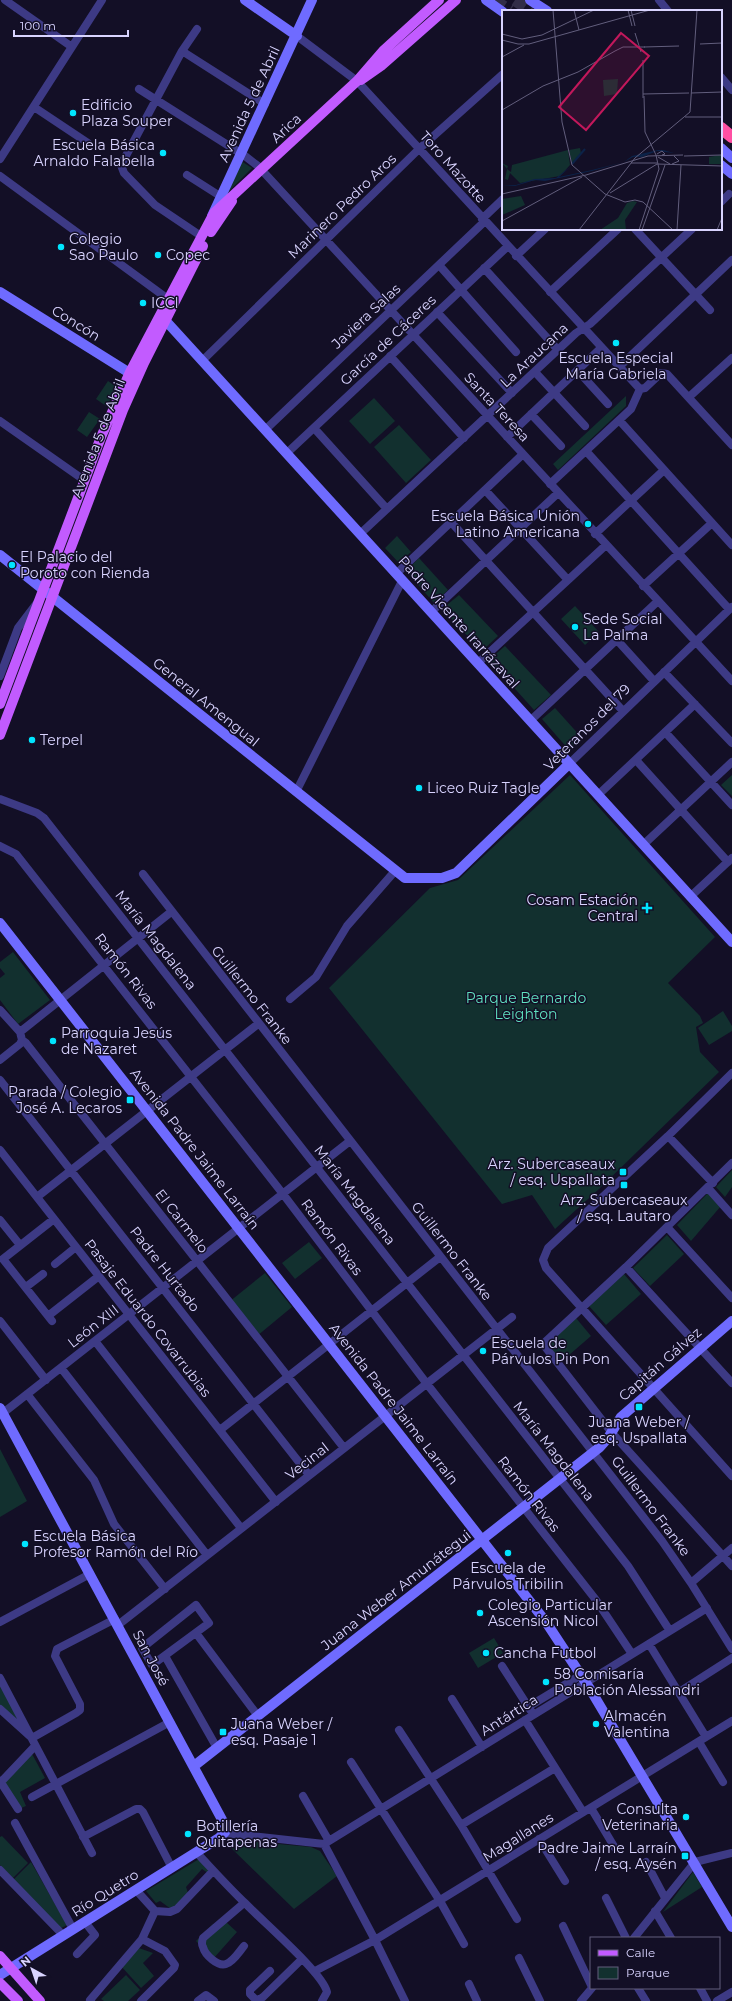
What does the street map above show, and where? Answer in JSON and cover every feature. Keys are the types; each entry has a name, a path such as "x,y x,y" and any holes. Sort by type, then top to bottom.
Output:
{"highway":[{"path":"722,129 732,137"}],"main road":[{"name":"Arica","path":"234,196 357,81 383,51 439,0"},
{"name":"Arica","path":"357,81 381,66 456,0"},
{"name":"Avenida 5 de Abril","path":"0,704 74,511 84,480 168,299 201,236 220,206 234,196"},
{"name":"Avenida 5 de Abril","path":"0,735 114,432 133,375 165,320 212,230 234,196"},
{"path":"0,1956 40,2001"},
{"path":"0,1983 18,2001"}],"street":[{"path":"5,0 72,47"},
{"path":"0,159 102,0"},
{"name":"Toro Mazotte","path":"245,0 297,36 357,81 583,329 640,389"},
{"name":"Avenida 5 de Abril","path":"210,220 220,196 297,36 312,0"},
{"path":"486,0 502,11"},
{"path":"530,0 545,10"},
{"path":"659,0 667,10"},
{"path":"197,29 182,51 155,99 123,160 122,167 124,173 160,209 201,236"},
{"path":"182,51 265,104"},
{"name":"Marinero Pedro Aros","path":"202,361 418,149 502,75"},
{"path":"722,78 732,90"},
{"name":"Santa Teresa","path":"139,89 241,154 262,170 595,534 732,681"},
{"path":"34,107 88,143"},
{"path":"722,149 732,158"},
{"path":"722,166 732,174"},
{"path":"187,175 220,196"},
{"path":"0,176 168,299"},
{"path":"722,201 729,194"},
{"name":"Javiera Salas","path":"265,430 439,265 502,200"},
{"path":"516,256 543,230"},
{"path":"550,292 617,230"},
{"path":"636,230 710,310"},
{"name":"La Araucana","path":"360,534 558,350 691,230"},
{"name":"García de Cáceres","path":"286,453 508,247"},
{"path":"619,367 732,260"},
{"path":"439,265 516,352"},
{"path":"484,268 558,350"},
{"name":"Concón","path":"0,292 133,375"},
{"path":"437,312 512,393"},
{"name":"Padre Vicente Irarrázaval","path":"165,320 732,942"},
{"path":"507,437 601,348"},
{"path":"390,356 464,438"},
{"path":"688,397 732,358"},
{"path":"578,370 608,404"},
{"path":"535,372 585,426"},
{"path":"550,484 631,409 640,389 645,388 664,373 667,374 732,445"},
{"path":"532,414 561,446"},
{"path":"619,420 732,545"},
{"path":"0,421 84,480"},
{"path":"314,428 387,509"},
{"path":"586,450 731,608"},
{"path":"296,792 399,577 451,522 523,454"},
{"path":"595,534 664,470"},
{"path":"485,490 568,580"},
{"path":"431,612 558,493"},
{"path":"451,522 622,711"},
{"path":"643,586 712,523"},
{"path":"478,663 606,545"},
{"name":"General Amengual","path":"0,555 395,871"},
{"path":"0,676 8,652 21,622 39,601"},
{"path":"530,721 658,601"},
{"name":"Veteranos del 79","path":"395,871 403,877 411,879 442,878 456,873 622,711 731,608"},
{"path":"617,640 654,681"},
{"path":"0,650 8,652"},
{"path":"725,674 732,667"},
{"path":"664,672 732,744"},
{"path":"598,796 694,704"},
{"path":"665,732 732,805"},
{"path":"636,760 681,810 730,860 690,897"},
{"path":"643,845 732,762"},
{"name":"María Magdalena","path":"0,799 37,812 44,818 628,1566 670,1631"},
{"name":"Ramón Rivas","path":"0,846 16,854 192,1077 427,1384 596,1600 632,1654"},
{"path":"290,999 316,977 347,926 395,871"},
{"name":"Guillermo Franke","path":"143,874 258,1024 671,1552 732,1649"},
{"path":"0,1060 20,1044 21,1036 60,1000 171,912"},
{"name":"Avenida Padre Jaime Larraín","path":"0,923 546,1622 583,1679 695,1862 732,1926"},
{"name":"El Carmelo","path":"0,1010 344,1448"},
{"path":"37,1197 258,1024"},
{"path":"732,1073 668,1136 548,1248 543,1260 544,1266 732,1476"},
{"name":"Padre Hurtado","path":"0,1080 309,1475"},
{"path":"668,1136 732,1215"},
{"name":"León XIII","path":"1,1410 46,1380 350,1141"},
{"name":"Pasaje Eduardo Covarrubias","path":"0,1150 276,1502"},
{"path":"732,1163 626,1267 542,1344 612,1433 732,1566"},
{"path":"54,1218 3,1258 50,1318 99,1276"},
{"path":"0,1220 20,1245"},
{"path":"667,1227 732,1298"},
{"path":"55,1264 76,1247"},
{"path":"220,1430 440,1257"},
{"path":"626,1267 732,1383"},
{"path":"26,1287 42,1274"},
{"name":"Vecinal","path":"33,1742 76,1713 81,1707 55,1656 56,1650 116,1622 164,1589 512,1317"},
{"path":"0,1321 46,1380"},
{"name":"Capitán Gálvez","path":"612,1433 622,1417 732,1321"},
{"path":"95,1341 241,1528"},
{"path":"61,1368 207,1555"},
{"path":"27,1394 94,1480 114,1524 164,1589"},
{"name":"San José","path":"1,1410 225,1824 224,1833"},
{"name":"Juana Weber Amunátegui","path":"194,1766 593,1453 612,1433"},
{"path":"691,1583 732,1548"},
{"path":"0,1622 90,1574"},
{"path":"196,1605 209,1623 164,1656 152,1665 142,1648 196,1605"},
{"name":"Antártica","path":"528,1707 632,1654 707,1608"},
{"path":"196,1633 258,1716"},
{"path":"649,1644 706,1737"},
{"path":"164,1656 217,1748"},
{"path":"678,1692 732,1658"},
{"path":"502,1666 533,1715"},
{"path":"0,1678 92,1853"},
{"name":"Antártica","path":"327,1842 533,1715 583,1679"},
{"path":"452,1699 482,1746"},
{"path":"0,1709 33,1742"},
{"path":"525,1720 555,1768 615,1848"},
{"name":"Magallanes","path":"315,1971 375,1940 732,1721"},
{"path":"32,1797 170,1722"},
{"path":"399,1730 489,1870 517,1920"},
{"path":"18,1809 0,1782 33,1742"},
{"path":"699,1742 723,1782"},
{"path":"351,1762 382,1808 440,1901 464,1944"},
{"path":"461,1825 555,1768"},
{"path":"303,1796 405,2001"},
{"path":"83,1837 136,1809 140,1809 143,1812 172,1868"},
{"path":"15,1823 73,1929"},
{"path":"224,1833 327,1842"},
{"name":"Río Quetro","path":"0,1975 197,1853 220,1838 224,1833"},
{"path":"539,1839 565,1881"},
{"path":"197,1853 244,1902 315,1971 326,1986 327,1992 322,2001"},
{"path":"635,1937 695,1862 732,1853"},
{"path":"646,1862 665,1898"},
{"path":"0,1870 63,1935"},
{"path":"136,1890 155,1911 170,1912 177,1909 214,1871"},
{"path":"606,1898 626,1937"},
{"path":"244,1902 203,1938 202,1943 203,1948 218,1964 224,1965 229,1964 244,1946"},
{"path":"91,2001 90,2000 142,1939 155,1911"},
{"path":"655,1911 670,1937"},
{"path":"77,1954 95,1936 85,1922"},
{"path":"564,1926 590,1983"},
{"path":"141,2001 174,1968 175,1965 165,1951 142,1939"},
{"path":"519,1958 540,2001"},
{"path":"270,1971 250,1990 250,1994 255,1999 259,2000 263,1998 302,1959"},
{"path":"469,1984 477,2001"},
{"path":"581,2001 591,1989"},
{"path":"639,1989 646,2001"},
{"path":"701,1989 707,2001"},
{"path":"716,2001 732,1992"},
{"path":"198,2001 206,1996 214,2001"}],"green space":[{"path":"241,161 252,168 224,196"},
{"path":"108,381 118,388 106,406 96,399"},
{"path":"626,396 626,406 558,470 553,464"},
{"path":"374,398 395,421 370,444 349,421"},
{"path":"89,412 100,419 87,437 77,430"},
{"path":"399,425 431,460 406,483 374,447"},
{"path":"397,536 411,552 399,563 385,548"},
{"path":"419,558 448,590 434,603 406,571"},
{"path":"459,595 498,636 482,651 442,609"},
{"path":"575,606 599,632 585,645 561,619"},
{"path":"505,646 551,695 534,710 489,660"},
{"path":"555,708 582,738 569,750 542,719"},
{"name":"Parque Bernardo Leighton","path":"570,775 715,937 668,983 700,1016 703,1023 696,1027 700,1052 719,1072 599,1189 555,1229 532,1195 502,1204 329,988 430,888 458,880"},
{"path":"732,775 732,796 721,785"},
{"path":"13,952 50,1000 18,1024 0,1000 0,978 5,974 0,968 0,962"},
{"path":"723,1011 732,1026 732,1031 709,1045 698,1028"},
{"path":"732,1170 732,1187 725,1197 716,1187"},
{"path":"708,1193 721,1206 691,1241 677,1225"},
{"path":"667,1235 684,1254 650,1286 633,1268"},
{"path":"309,1242 322,1258 295,1279 282,1263"},
{"path":"265,1273 292,1307 257,1336 229,1302"},
{"path":"624,1274 641,1294 606,1325 589,1306"},
{"path":"576,1318 591,1336 561,1362 546,1344"},
{"path":"0,1449 27,1501 0,1517"},
{"name":"Cancha Futbol","path":"494,1638 503,1653 478,1668 469,1653"},
{"path":"0,1681 27,1733 0,1705"},
{"path":"31,1752 45,1778 20,1792 26,1806 19,1809 1,1784"},
{"path":"2,1836 28,1863 13,1878 0,1865 0,1837"},
{"path":"235,1840 311,1847 320,1851 337,1876 294,1909 228,1845"},
{"path":"199,1859 209,1868 208,1873 202,1869 186,1887 188,1893 174,1908 171,1909 160,1901 156,1903 146,1891"},
{"path":"31,1862 67,1925 56,1931 10,1883"},
{"path":"693,1872 702,1887 663,1912"},
{"path":"226,1922 237,1932 213,1959 196,1941 213,1924"},
{"path":"136,1947 153,1953 143,1963 154,1976 141,1988 120,1965"},
{"path":"126,1975 140,1990 128,2001 104,2001 101,1999"}],"tunnel":[{"path":"494,0 509,10"},
{"path":"515,0 530,10"}],"place":[{"name":"Edificio Plaza Souper","path":"73,113"},
{"name":"Escuela Básica Arnaldo Falabella","path":"163,153"},
{"name":"Colegio Sao Paulo","path":"61,247"},
{"name":"Copec","path":"158,255"},
{"name":"ICCI","path":"143,303"},
{"name":"Escuela Especial María Gabriela","path":"616,343"},
{"name":"Escuela Básica Unión Latino Americana","path":"588,524"},
{"name":"El Palacio del Poroto con Rienda","path":"12,565"},
{"name":"Sede Social La Palma","path":"575,627"},
{"name":"Terpel","path":"32,740"},
{"name":"Liceo Ruiz Tagle","path":"419,788"},
{"name":"Cosam Estación Central","path":"647,908"},
{"name":"Parroquia Jesús de Nazaret","path":"53,1041"},
{"name":"Parada / Colegio José A. Lecaros","path":"130,1100"},
{"name":"Arz. Subercaseaux / esq. Uspallata","path":"623,1172"},
{"name":"Arz. Subercaseaux / esq. Lautaro","path":"624,1185"},
{"name":"Escuela de Párvulos Pin Pon","path":"483,1351"},
{"name":"Juana Weber / esq. Uspallata","path":"639,1407"},
{"name":"Escuela Básica Profesor Ramón del Río","path":"25,1544"},
{"name":"Escuela de Párvulos Tribilin","path":"508,1553"},
{"name":"Colegio Particular Ascensión Nicol","path":"480,1613"},
{"name":"Cancha Futbol","path":"486,1653"},
{"name":"58 Comisaría Población Alessandri","path":"546,1682"},
{"name":"Almacén Valentina","path":"596,1724"},
{"name":"Juana Weber / esq. Pasaje 1","path":"223,1732"},
{"name":"Consulta Veterinaria","path":"686,1817"},
{"name":"Botillería Quitapenas","path":"188,1834"},
{"name":"Padre Jaime Larraín / esq. Aysén","path":"685,1856"}]}
